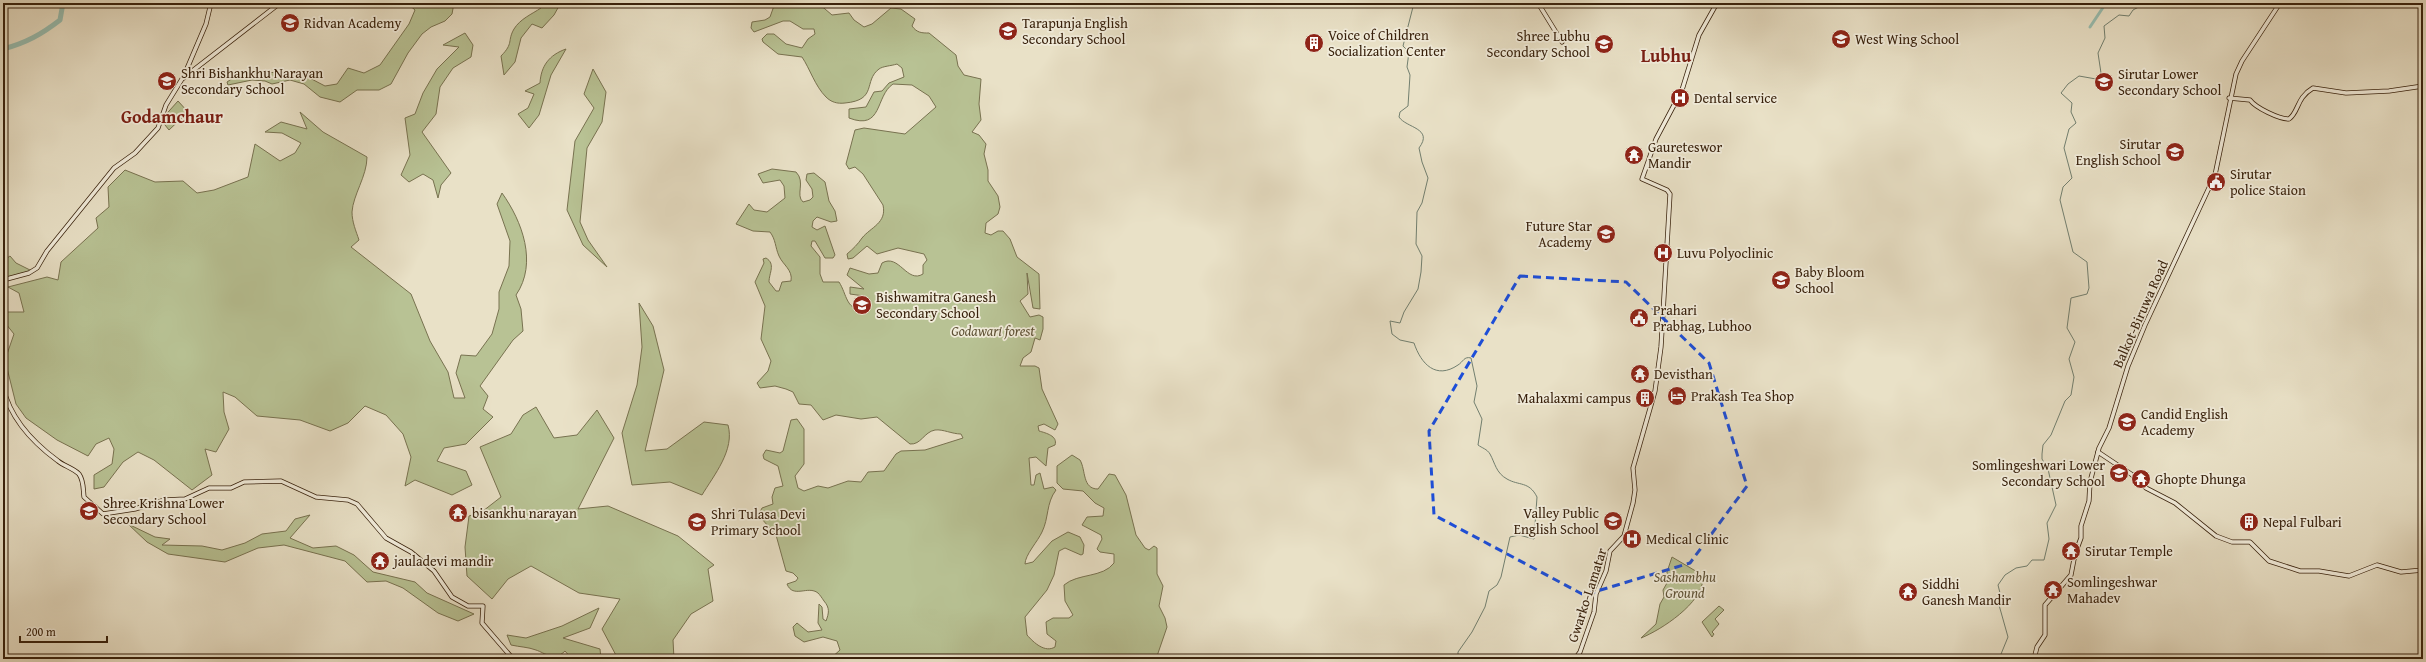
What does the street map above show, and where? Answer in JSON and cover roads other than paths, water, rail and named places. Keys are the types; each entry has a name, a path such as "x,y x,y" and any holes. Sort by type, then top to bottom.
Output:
{"street":[{"path":"3,280 29,273 37,268 47,250 114,168 135,153 158,128 173,94 182,79 206,24 211,3"},
{"path":"182,79 280,3"},
{"path":"1538,3 1562,42"},
{"name":"Gwarko-Lamatar","path":"1575,659 1580,652 1594,612 1596,594 1606,571 1610,551 1624,536 1627,527 1635,490 1633,468 1655,391 1666,281 1670,194 1667,190 1642,179 1656,139 1682,90 1697,39 1716,3"},
{"name":"Balkot-Biruwa Road","path":"2034,659 2037,647 2045,635 2045,605 2069,579 2073,566 2074,554 2081,538 2080,526 2089,501 2090,482 2098,452 2109,428 2125,375 2145,325 2166,285 2215,175 2222,153 2229,98 2242,61 2280,3"},
{"path":"2229,98 2250,100 2257,107 2283,119 2289,119 2295,113 2301,97 2312,88 2346,93 2423,86"},
{"path":"3,387 6,402 17,421 47,453 79,474 83,484 84,497 104,514 135,509 165,500 185,499 209,488 231,488 249,482 281,481 316,497 353,502 363,510 386,538 411,552 434,571 446,590 457,601 468,606 483,606 482,623 513,659"},
{"path":"2098,452 2131,474 2141,485 2175,503 2216,536 2232,542 2250,542 2267,559 2279,565 2300,571 2320,571 2346,576 2377,565 2401,572 2423,570"}],"waterway":[{"path":"3,49 33,38 47,30 60,20 63,3"},
{"path":"1414,3 1403,46 1409,52 1407,67 1410,75 1408,106 1400,112 1399,117 1402,121 1421,132 1423,136 1423,141 1419,148 1428,178 1422,203 1417,212 1416,244 1422,256 1418,289 1404,312 1400,323 1390,321 1392,334 1400,340 1414,343 1417,351 1425,363 1430,368 1436,370 1443,371 1450,369 1465,359 1471,358 1477,386 1474,402 1482,419 1478,445 1489,452 1498,471 1503,477 1531,488 1537,497 1534,539 1519,535 1510,537 1501,577 1497,585 1489,591 1485,607 1472,632 1458,652 1458,659"},
{"path":"2090,27 2106,3"},
{"path":"1999,659 2008,637 1999,605 2001,597 1998,585 2005,575 2016,568 2027,566 2032,560 2044,560 2049,539 2047,523 2056,505 2048,469 2042,459 2043,445 2051,435 2065,401 2071,395 2074,377 2069,359 2075,342 2067,328 2071,298 2087,294 2089,288 2087,262 2073,252 2060,200 2063,187 2072,178 2064,148 2069,129 2076,123 2071,112 2072,103 2061,93 2068,84 2079,76 2096,79 2101,73 2098,53 2105,38 2104,26 2119,15 2129,16 2133,10 2146,3"}],"place":[{"name":"Ridvan Academy","path":"290,23"},
{"name":"Tarapunja English Secondary School","path":"1008,31"},
{"name":"West Wing School","path":"1841,39"},
{"name":"Voice of Children Socialization Center","path":"1314,43"},
{"name":"Shree Lubhu Secondary School","path":"1604,44"},
{"name":"Shri Bishankhu Narayan Secondary School","path":"167,81"},
{"name":"Sirutar Lower Secondary School","path":"2104,82"},
{"name":"Dental service","path":"1680,98"},
{"name":"Sirutar English School","path":"2175,152"},
{"name":"Gaureteswor Mandir","path":"1634,155"},
{"name":"Sirutar police Staion","path":"2216,182"},
{"name":"Future Star Academy","path":"1606,234"},
{"name":"Luvu Polyoclinic","path":"1663,253"},
{"name":"Baby Bloom School","path":"1781,280"},
{"name":"Bishwamitra Ganesh Secondary School","path":"862,305"},
{"name":"Prahari Prabhag, Lubhoo","path":"1639,318"},
{"name":"Devisthan","path":"1640,374"},
{"name":"Prakash Tea Shop","path":"1677,396"},
{"name":"Mahalaxmi campus","path":"1645,398"},
{"name":"Candid English Academy","path":"2127,422"},
{"name":"Somlingeshwari Lower Secondary School","path":"2119,473"},
{"name":"Ghopte Dhunga","path":"2141,479"},
{"name":"Shree Krishna Lower Secondary School","path":"89,511"},
{"name":"bisankhu narayan","path":"458,513"},
{"name":"Valley Public English School","path":"1613,521"},
{"name":"Shri Tulasa Devi Primary School","path":"697,522"},
{"name":"Nepal Fulbari","path":"2249,522"},
{"name":"Medical Clinic","path":"1632,539"},
{"name":"Sirutar Temple","path":"2071,551"},
{"name":"jauladevi mandir","path":"380,561"},
{"name":"Somlingeshwar Mahadev","path":"2053,590"},
{"name":"Siddhi Ganesh Mandir","path":"1908,592"}],"district":[{"name":"Lubhu","path":"1666,55"},
{"name":"Godamchaur","path":"172,116"}],"park label":[{"name":"Godawari forest","path":"993,331"},
{"name":"Sashambhu Ground","path":"1685,586"}]}
